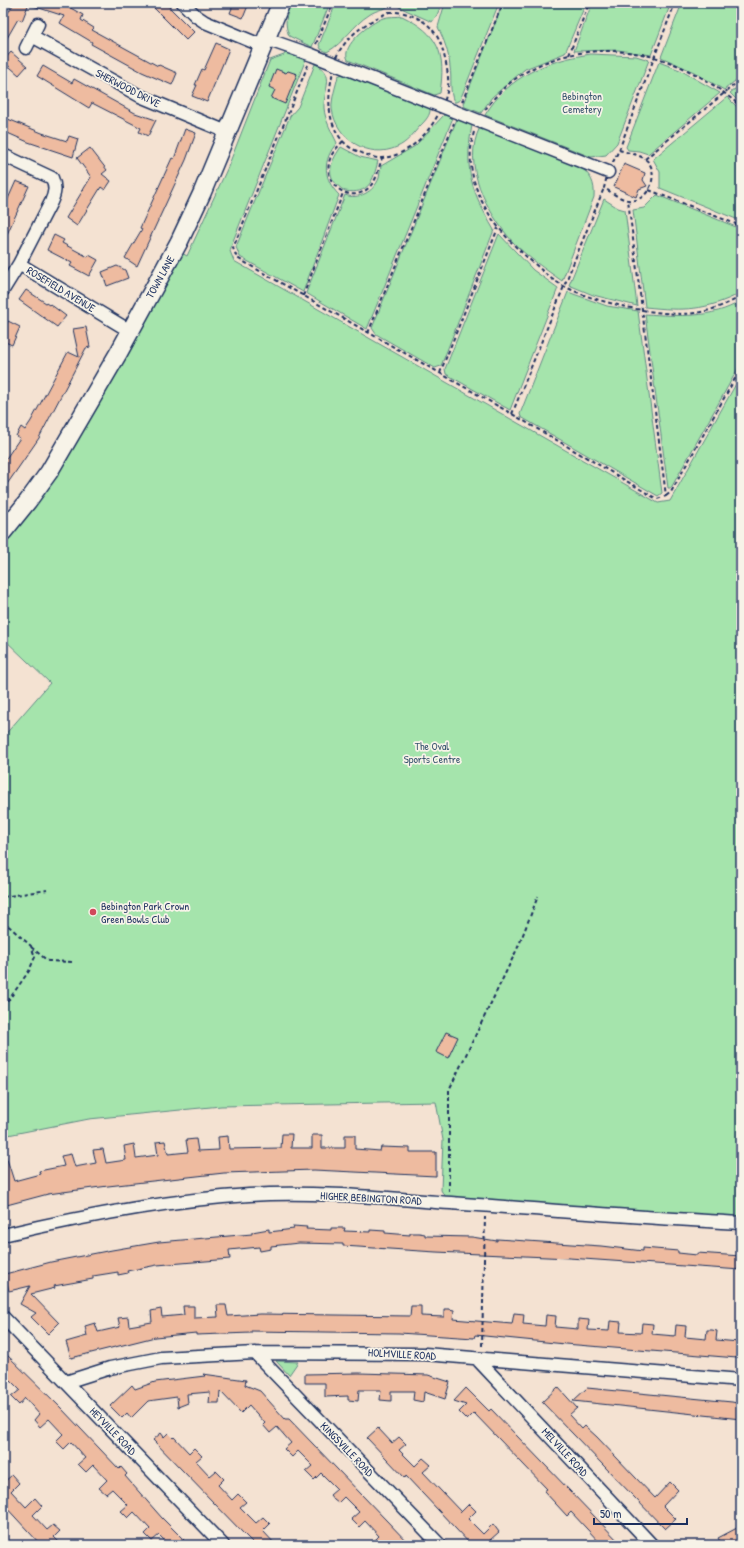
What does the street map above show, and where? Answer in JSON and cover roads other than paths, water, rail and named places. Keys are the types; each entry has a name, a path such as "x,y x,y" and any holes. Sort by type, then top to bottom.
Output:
{"main road":[{"name":"TOWN LANE","path":"3,532 49,472 179,242 202,194 281,3"}],"street":[{"path":"183,3 196,16 205,22 264,43 312,55 608,172"},
{"path":"26,48 38,24"},
{"name":"SHERWOOD DRIVE","path":"32,36 140,96 227,132"},
{"path":"3,155 52,178 55,184 55,194 19,264"},
{"name":"ROSEFIELD AVENUE","path":"3,290 19,264 130,331"},
{"name":"HIGHER BEBINGTON ROAD","path":"3,1235 129,1208 181,1201 251,1195 335,1196 641,1218 741,1223"},
{"name":"HEYVILLE ROAD","path":"3,1317 223,1545"},
{"name":"HOLMVILLE ROAD","path":"66,1382 110,1368 161,1358 255,1353 425,1354 480,1360 741,1380"},
{"name":"KINGSVILLE ROAD","path":"255,1353 440,1545"},
{"name":"MELVILLE ROAD","path":"480,1360 652,1545"}],"place":[{"name":"Bebington Park Crown Green Bowls Club","path":"93,912"}],"park label":[{"name":"Bebington Cemetery","path":"582,102"},
{"name":"The Oval Sports Centre","path":"432,752"}]}
